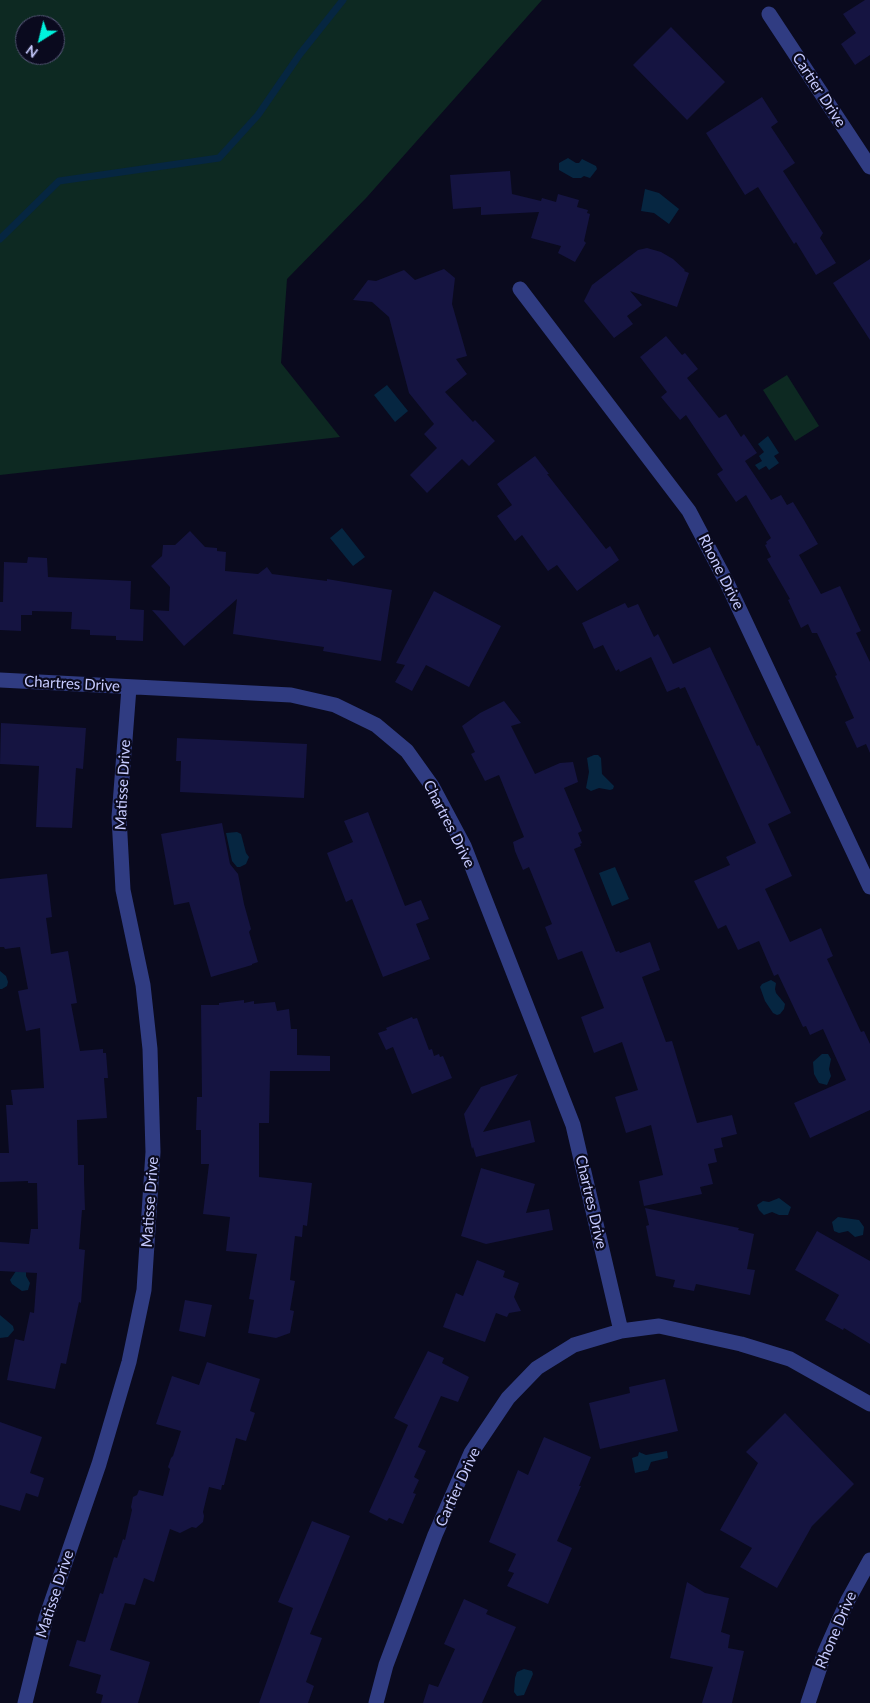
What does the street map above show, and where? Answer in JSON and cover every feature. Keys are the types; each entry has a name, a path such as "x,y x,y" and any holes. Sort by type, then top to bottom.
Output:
{"street":[{"name":"Cartier Drive","path":"769,14 870,167"},
{"name":"Rhone Drive","path":"520,289 689,511 728,583 870,887"},
{"name":"Chartres Drive","path":"0,680 290,695 335,705 376,725 407,751 432,786 464,846 573,1125 622,1331"},
{"name":"Matisse Drive","path":"25,1703 46,1618 99,1464 129,1362 144,1290 153,1152 150,1049 143,985 123,890 118,817 129,688"},
{"name":"Cartier Drive","path":"376,1703 386,1666 435,1536 472,1453 508,1398 537,1368 574,1345 622,1331 659,1326 696,1333 790,1358 870,1404"},
{"name":"Rhone Drive","path":"808,1703 825,1652 848,1600 870,1560"}],"green space":[{"path":"0,0 542,0 367,197 287,279 281,363 340,437 0,475"},
{"path":"787,375 819,426 795,441 763,390"}],"water":[{"path":"568,158 576,163 579,163 582,159 596,166 597,169 590,178 584,176 573,178 559,170 559,163"},
{"path":"645,189 659,193 679,209 669,224 654,213 641,211"},
{"path":"387,385 408,411 395,422 374,395"},
{"path":"768,436 779,453 774,456 779,463 769,470 766,466 759,470 755,465 762,461 759,456 764,452 758,444"},
{"path":"342,528 365,557 353,566 330,538"},
{"path":"598,755 601,758 602,774 614,786 613,789 599,788 591,791 586,788 589,772 587,758"},
{"path":"237,832 241,834 246,853 249,857 246,864 240,867 237,867 232,861 226,833"},
{"path":"615,867 629,899 612,906 599,873"},
{"path":"0,971 6,976 8,982 7,986 2,989 0,989"},
{"path":"771,980 776,983 776,993 785,1004 784,1009 777,1015 773,1013 765,1001 760,987"},
{"path":"822,1054 828,1054 831,1059 829,1069 831,1076 827,1085 819,1083 814,1074 813,1062"},
{"path":"779,1198 791,1207 788,1215 779,1215 772,1212 764,1215 759,1210 757,1205 763,1201 769,1202"},
{"path":"838,1217 859,1220 864,1227 863,1235 855,1237 848,1231 839,1233 834,1231 832,1222"},
{"path":"26,1265 26,1276 30,1283 28,1290 22,1291 12,1284 10,1280 16,1271"},
{"path":"0,1315 13,1326 14,1330 8,1337 0,1338"},
{"path":"667,1451 668,1458 651,1462 648,1470 635,1473 632,1458 638,1456 639,1452 646,1455"},
{"path":"524,1669 532,1671 533,1674 524,1695 517,1696 514,1692 515,1678 517,1672"}],"building":[{"path":"865,0 870,0 870,55 855,65 841,44 856,33 843,14"},
{"path":"671,27 725,82 687,120 633,65"},
{"path":"762,97 778,122 771,127 795,163 783,171 823,233 820,238 836,263 816,275 758,187 745,195 706,133"},
{"path":"510,171 512,194 541,201 542,198 556,202 558,194 579,200 577,207 588,210 587,213 590,214 584,241 586,243 575,262 558,253 561,246 531,238 539,212 481,215 481,207 453,209 450,175"},
{"path":"647,248 661,252 673,259 684,271 689,273 677,307 630,291 642,305 627,316 633,324 614,338 584,301 592,285 638,250"},
{"path":"870,259 870,340 833,283"},
{"path":"444,269 455,278 452,304 467,356 456,359 467,374 445,392 473,422 475,420 495,441 469,466 462,459 427,493 410,475 437,448 424,434 434,424 409,393 389,317 372,302 353,300 368,280 376,281 404,270 415,280"},
{"path":"666,336 682,355 685,353 698,369 687,378 719,418 726,414 741,437 744,434 757,453 745,461 771,500 781,495 787,505 793,502 804,520 818,544 799,555 821,594 840,586 861,631 856,633 870,662 870,753 866,744 857,748 845,722 854,718 835,676 837,675 817,633 812,633 808,624 801,628 788,600 790,599 767,559 771,557 765,545 771,538 746,495 736,502 717,474 723,470 686,415 680,420 661,397 667,392 640,357"},
{"path":"535,456 606,549 610,546 619,560 577,591 557,565 548,571 522,535 515,541 497,516 512,505 497,484"},
{"path":"190,531 205,547 217,548 217,551 226,552 225,571 258,574 267,567 272,574 327,581 327,579 392,590 381,661 323,651 324,647 233,634 237,599 184,646 152,610 169,611 170,587 151,566 162,556 163,545 175,545"},
{"path":"28,557 47,558 48,577 131,581 130,609 144,610 143,641 116,640 116,636 90,635 90,630 71,629 72,612 32,611 32,615 21,615 21,631 0,630 0,602 3,602 4,562 27,563"},
{"path":"434,591 501,626 469,687 426,665 412,691 395,682 405,665 396,663"},
{"path":"625,603 628,608 638,604 654,637 658,634 673,664 710,647 791,813 768,824 792,876 765,889 790,942 821,928 833,956 827,959 861,1032 864,1031 870,1044 870,1110 810,1138 794,1103 846,1080 823,1029 810,1035 806,1026 803,1027 778,974 774,976 759,941 738,950 726,925 718,929 694,881 730,865 726,857 756,843 685,687 680,689 679,687 667,692 651,657 620,672 619,669 616,671 603,645 594,649 582,623"},
{"path":"504,701 521,723 511,726 535,774 560,763 573,762 578,782 564,788 582,831 578,833 582,843 580,844 581,846 574,849 616,952 619,951 620,953 650,942 660,970 642,977 666,1042 672,1041 697,1123 732,1115 737,1134 721,1138 723,1147 714,1149 717,1162 708,1164 713,1184 700,1187 702,1194 644,1206 639,1181 663,1175 651,1125 626,1133 615,1097 638,1090 622,1042 594,1053 581,1017 604,1008 582,951 558,960 545,927 552,924 529,867 523,870 515,851 513,842 524,837 499,775 485,781 471,754 475,752 462,726 480,713"},
{"path":"1,723 86,728 83,769 76,768 72,828 36,827 39,766 0,764"},
{"path":"177,738 307,744 304,798 180,792 181,761 176,761"},
{"path":"368,812 405,906 421,900 429,919 416,924 430,959 383,977 352,899 346,902 327,853 353,842 344,821"},
{"path":"222,823 230,864 238,874 251,929 249,932 258,962 211,977 189,902 174,905 161,834"},
{"path":"47,874 52,917 46,918 51,954 68,951 77,1003 71,1004 80,1051 103,1049 103,1053 106,1053 108,1078 104,1078 107,1118 77,1120 78,1165 84,1165 85,1210 82,1210 79,1249 85,1250 81,1303 79,1302 66,1364 61,1363 55,1389 7,1380 15,1339 24,1341 30,1312 34,1313 37,1273 0,1271 0,1242 29,1244 31,1229 38,1229 37,1183 28,1183 28,1181 0,1182 0,1153 9,1153 6,1105 13,1105 11,1090 44,1088 40,1028 26,1031 18,991 28,989 20,947 5,949 0,947 0,879"},
{"path":"244,1000 244,1003 254,1001 254,1004 275,1002 277,1011 289,1009 291,1029 297,1029 297,1055 330,1056 330,1071 270,1071 269,1123 259,1123 259,1177 312,1183 307,1226 303,1225 302,1237 295,1236 290,1280 295,1281 290,1310 294,1311 290,1333 276,1338 248,1333 254,1300 249,1299 257,1254 226,1251 230,1217 203,1214 209,1164 201,1164 201,1130 196,1130 197,1097 202,1097 201,1005 219,1005 219,1003"},
{"path":"412,1017 413,1019 417,1018 429,1050 432,1049 434,1056 439,1054 440,1057 443,1056 452,1078 412,1094 393,1047 386,1050 378,1033"},
{"path":"518,1074 483,1132 530,1120 535,1142 476,1157 473,1147 472,1149 464,1114 481,1087"},
{"path":"481,1168 535,1184 526,1213 549,1209 553,1230 486,1244 461,1236"},
{"path":"645,1208 739,1228 738,1230 754,1234 747,1269 755,1270 750,1295 696,1284 694,1291 673,1287 675,1280 656,1276 646,1226 649,1225"},
{"path":"817,1231 870,1261 870,1344 844,1328 843,1330 825,1320 839,1295 795,1270"},
{"path":"477,1260 505,1271 503,1277 519,1283 514,1297 521,1311 509,1313 507,1317 496,1313 485,1342 443,1327 456,1293 463,1296"},
{"path":"185,1300 212,1305 205,1337 179,1331"},
{"path":"428,1351 444,1358 442,1363 469,1377 458,1402 441,1396 418,1447 426,1451 414,1477 419,1480 413,1493 416,1494 403,1524 389,1518 387,1521 369,1512 408,1425 394,1418"},
{"path":"207,1362 260,1379 250,1411 255,1413 246,1441 236,1438 221,1490 209,1487 203,1512 203,1522 196,1528 192,1527 180,1533 170,1529 154,1582 144,1578 135,1605 125,1603 110,1650 150,1662 138,1703 101,1703 103,1695 96,1693 101,1675 69,1666 77,1640 85,1642 100,1593 103,1594 114,1557 117,1558 123,1539 125,1540 133,1497 137,1495 139,1490 163,1496 170,1469 168,1467 181,1431 156,1424 172,1376 199,1385"},
{"path":"665,1379 678,1431 600,1449 589,1403 630,1393 629,1387"},
{"path":"785,1413 854,1484 812,1526 777,1588 740,1567 752,1548 720,1530 758,1463 746,1452"},
{"path":"0,1422 42,1437 30,1473 44,1478 38,1497 26,1493 20,1511 0,1505"},
{"path":"544,1437 591,1457 579,1486 581,1486 557,1541 572,1548 548,1604 507,1586 514,1573 508,1571 516,1554 489,1542 518,1470 528,1475"},
{"path":"312,1521 350,1536 310,1634 322,1638 306,1682 314,1686 308,1703 259,1703 293,1608 278,1602"},
{"path":"687,1582 705,1593 729,1598 721,1632 730,1635 728,1648 744,1651 732,1703 702,1703 713,1667 670,1658"},
{"path":"464,1599 488,1610 486,1614 516,1627 482,1703 423,1703 429,1684 438,1687 455,1649 444,1644"}],"waterway":[{"path":"0,239 59,181 219,158 258,115 300,54 343,0"}]}
